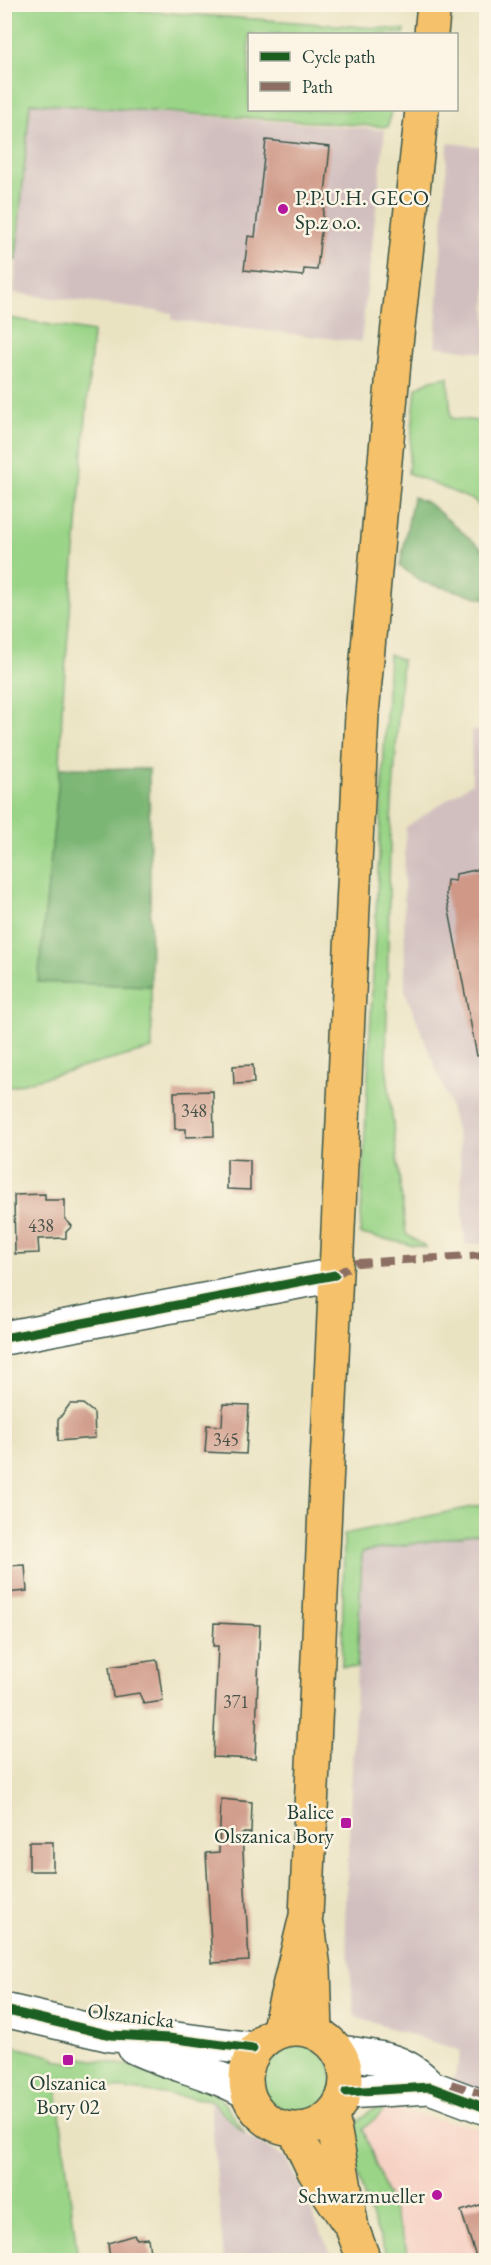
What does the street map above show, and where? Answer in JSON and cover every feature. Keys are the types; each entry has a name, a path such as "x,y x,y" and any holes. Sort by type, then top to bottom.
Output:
{"main road":[{"path":"430,33 434,4"},
{"path":"352,2228 339,2103 347,2078 328,2042 306,1916 362,714 394,362 422,111"},
{"path":"306,1916 266,2041 247,2068 247,2092 254,2106 265,2118 278,2126 294,2129 307,2128 339,2103"},
{"path":"266,2041 290,2028 328,2042"},
{"path":"294,2129 314,2171 352,2228 364,2260"}],"street":[{"path":"4,1338 335,1275"},
{"name":"Olszanicka","path":"4,2010 111,2035 266,2041"},
{"name":"Olszanicka","path":"111,2035 153,2056 225,2079 247,2092"},
{"path":"328,2042 386,2059 416,2071 430,2087 486,2108"},
{"path":"339,2103 430,2087"}],"shaded area":[{"path":"30,103 385,130 361,342 172,320 172,313 14,293"},
{"path":"448,143 486,147 486,353 435,346"},
{"path":"486,730 486,1243 465,1245 459,1142 448,1099 405,991 406,827 472,783 471,731"},
{"path":"481,1533 486,1536 486,2093 453,2082 461,2051 355,2017 345,1922 362,1552"},
{"path":"210,2101 245,2134 286,2158 334,2260 224,2260"},
{"name":"Schwarzmueller","path":"387,2108 486,2130 486,2260 411,2260 363,2129"}],"green space":[{"path":"5,4 61,5 405,30 404,33 248,33 248,111 391,111 388,127 30,103 16,260 5,258"},
{"path":"9,318 93,332 62,708 60,768 38,982 151,986 152,1049 5,1088 4,368"},
{"path":"448,377 451,418 486,422 486,515 475,501 408,473 416,388 431,380"},
{"path":"413,497 428,503 486,552 486,599 422,582 400,566"},
{"path":"389,654 402,660 390,837 386,1064 406,1234 427,1248 360,1234"},
{"path":"60,768 149,769 151,986 38,982"},
{"path":"486,1504 486,1536 480,1533 362,1552 357,1668 342,1666 344,1534"},
{"path":"296,2043 317,2049 327,2059 333,2080 327,2101 317,2111 296,2117 275,2111 265,2101 259,2080 265,2059 275,2049"},
{"path":"4,2044 55,2057 55,2060 79,2064 80,2058 115,2063 193,2082 209,2090 221,2100 245,2134 210,2100 56,2080 78,2260 5,2260"},
{"path":"387,2108 363,2129 411,2260 389,2260 363,2193 355,2158 355,2123 372,2110"}],"building":[{"path":"266,140 330,147 317,270 304,269 303,276 244,270 248,236 255,237"},
{"path":"486,868 486,1055 477,1056 446,895 447,880 455,881 456,874"},
{"path":"253,1065 254,1083 234,1084 233,1066"},
{"path":"213,1091 214,1136 186,1137 186,1129 175,1129 174,1092"},
{"path":"227,1159 250,1160 250,1190 227,1189"},
{"path":"45,1194 45,1200 65,1200 65,1219 72,1226 66,1232 66,1238 38,1239 39,1253 15,1254 14,1195"},
{"path":"70,1404 83,1404 94,1413 95,1438 58,1441 58,1420"},
{"path":"223,1404 249,1405 246,1454 205,1452 207,1425 222,1426"},
{"path":"25,1565 27,1591 4,1593 4,1566"},
{"path":"214,1623 260,1625 255,1759 213,1757 218,1646 213,1646"},
{"path":"157,1660 163,1701 144,1704 139,1693 113,1697 109,1667"},
{"path":"221,1799 252,1802 251,1833 242,1833 249,1961 212,1963 206,1853 219,1852"},
{"path":"29,1842 53,1842 53,1871 29,1871"},
{"path":"486,2203 486,2260 477,2260 461,2211"},
{"path":"134,2235 137,2239 148,2238 151,2260 110,2260 108,2243"}],"marked path":[{"path":"335,1275 357,1263 486,1255"},
{"path":"451,2084 486,2095"}],"cycle path":[{"path":"4,1338 335,1275"},
{"path":"4,2010 111,2035 169,2038 253,2049"},
{"path":"346,2092 430,2087 486,2108"}],"place":[{"name":"P.P.U.H. GECO Sp.z o.o.","path":"283,209"},
{"name":"Balice Olszanica Bory","path":"346,1823"},
{"name":"Olszanica Bory 02","path":"68,2060"},
{"name":"Schwarzmueller","path":"437,2195"}]}
